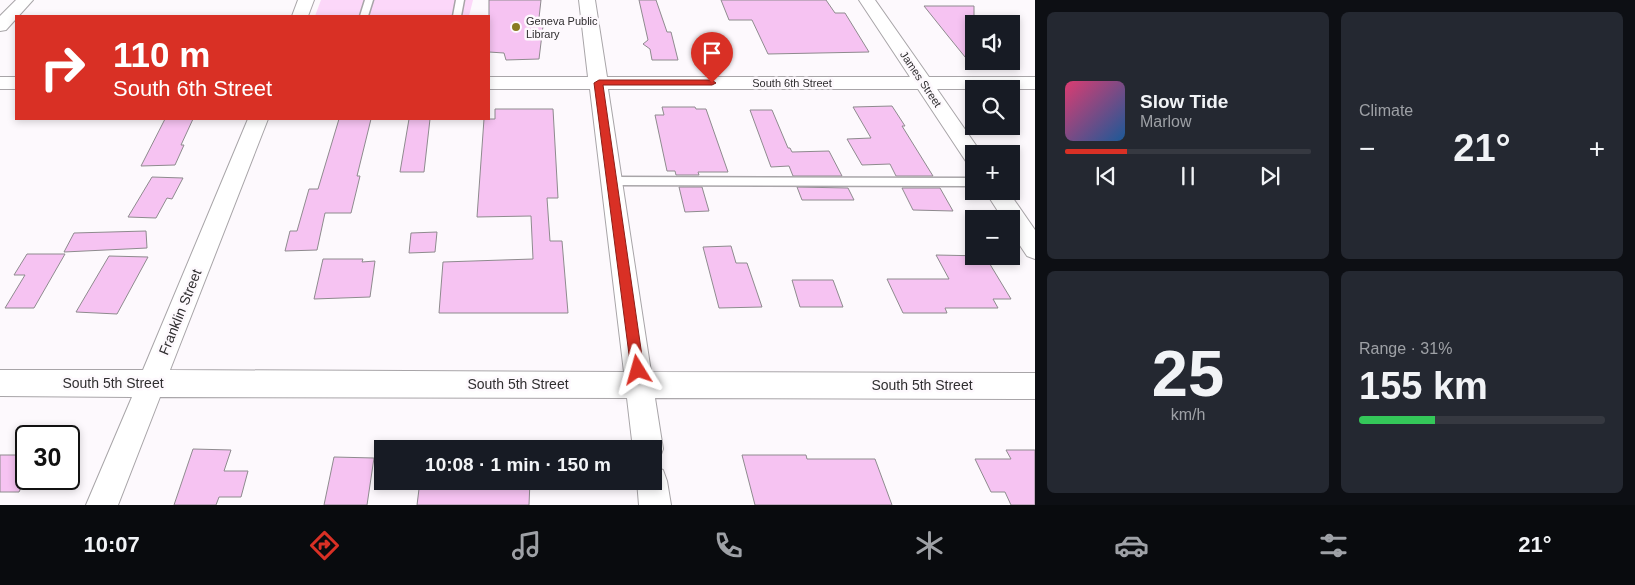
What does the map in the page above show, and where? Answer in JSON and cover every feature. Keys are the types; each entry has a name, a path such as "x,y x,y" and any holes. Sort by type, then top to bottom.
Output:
{"street":[{"path":"0,26 25,0"},
{"path":"300,15 306,0"},
{"path":"587,0 647,440"},
{"name":"James Street","path":"867,0 965,145"},
{"path":"0,83 15,83"},
{"name":"South 6th Street","path":"490,83 1035,83"},
{"name":"Franklin Street","path":"102,505 258,120"},
{"path":"1002,200 1035,249"},
{"name":"South 5th Street","path":"0,383 1035,386"},
{"path":"654,490 656,505"}],"lane":[{"path":"364,15 369,0"},
{"path":"457,15 460,0"},
{"path":"612,181 965,182"}],"shaded area":[{"path":"321,0 473,0 469,15 315,15"}],"building":[{"name":"Geneva Public Library","path":"489,0 541,0 539,18 544,18 539,59 506,60 504,53 490,52"},
{"path":"639,0 656,0 667,32 671,32 678,60 652,60 650,49 643,44 648,40"},
{"path":"721,0 826,0 835,13 845,13 869,52 768,54 752,20 729,20"},
{"path":"924,6 974,6 974,15 965,15 965,57"},
{"path":"892,106 933,176 896,176 890,164 862,165 847,139 871,138 853,107"},
{"path":"662,107 706,109 728,172 698,172 699,175 676,175 675,171 667,171 655,115 664,115"},
{"path":"495,109 553,109 558,198 547,198 550,241 562,241 568,313 439,313 443,262 533,259 531,216 477,217 484,120 495,119"},
{"path":"750,110 772,110 788,148 792,152 829,151 842,176 793,176 789,166 771,167"},
{"path":"164,120 193,120 181,145 184,145 175,165 141,166"},
{"path":"339,120 371,120 357,176 360,176 351,213 325,213 317,250 285,251 290,231 297,231 309,189 318,189"},
{"path":"409,120 430,120 424,172 400,172"},
{"path":"152,177 183,178 172,199 167,198 156,218 128,217"},
{"path":"679,187 702,187 709,211 685,212"},
{"path":"797,187 848,188 854,200 802,200"},
{"path":"902,188 940,188 953,211 913,210"},
{"path":"146,231 147,248 64,252 74,233"},
{"path":"437,232 435,252 409,253 411,233"},
{"path":"731,246 736,263 747,263 762,307 719,308 703,247"},
{"path":"27,254 65,254 34,308 5,308 25,275 14,275"},
{"path":"936,255 965,256 965,265 990,265 1011,299 993,299 998,308 945,308 947,313 903,313 887,279 949,279"},
{"path":"109,256 148,257 117,314 76,312"},
{"path":"323,259 363,259 362,262 375,261 370,297 314,299"},
{"path":"792,280 833,280 843,307 800,307"},
{"path":"193,449 231,450 224,471 248,471 241,497 219,497 216,505 174,505"},
{"path":"1006,450 1035,450 1035,505 1011,505 1005,492 991,492 975,459 1011,459"},
{"path":"0,455 15,455 15,490 20,490 19,492 0,492"},
{"path":"742,455 806,455 807,459 875,459 892,505 755,505"},
{"path":"334,457 374,458 367,505 324,505"},
{"path":"419,490 530,490 529,505 417,505"}],"place":[{"name":"Geneva Public Library","path":"516,27"}],"route":[{"path":"638,370 599,83 712,83"}]}
